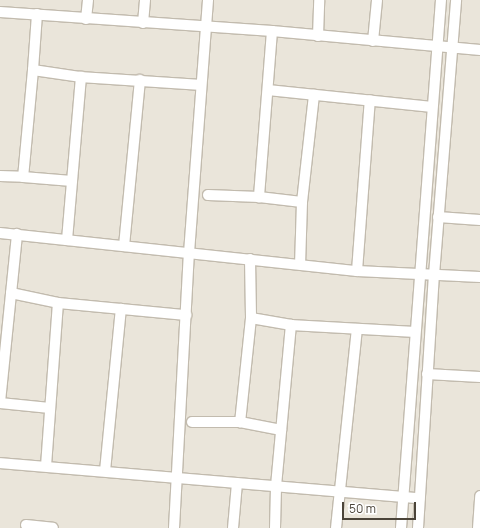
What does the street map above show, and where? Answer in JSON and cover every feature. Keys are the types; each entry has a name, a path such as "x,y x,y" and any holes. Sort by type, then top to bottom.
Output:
{"street":[{"path":"86,19 88,0"},
{"path":"144,23 145,0"},
{"path":"174,528 178,477 189,253 208,0"},
{"path":"318,36 319,0"},
{"path":"373,41 377,0"},
{"path":"401,528 441,0"},
{"path":"418,528 427,374 450,49 456,0"},
{"path":"0,12 205,28 272,31 450,49 480,50"},
{"path":"23,177 37,14"},
{"path":"259,197 272,31"},
{"path":"33,70 81,76 201,85"},
{"path":"67,240 81,76"},
{"path":"124,246 140,80"},
{"path":"268,90 432,107"},
{"path":"300,264 302,202 314,95"},
{"path":"357,271 370,100"},
{"path":"0,176 72,182"},
{"path":"208,195 259,197 302,202"},
{"path":"438,217 480,220"},
{"path":"0,233 357,271 480,276"},
{"path":"17,234 0,403 50,408"},
{"path":"240,422 251,318 250,259"},
{"path":"11,293 58,303 186,315"},
{"path":"46,466 58,303"},
{"path":"105,471 121,309"},
{"path":"251,318 291,325 415,332"},
{"path":"275,528 276,486 291,325"},
{"path":"336,528 357,329"},
{"path":"427,374 480,377"},
{"path":"192,422 240,422 281,430"},
{"path":"0,463 420,498"},
{"path":"233,528 237,482"},
{"path":"478,528 480,496"},
{"path":"26,525 53,528"}],"shaded area":[{"path":"0,0 480,0 480,528 0,528"}]}
